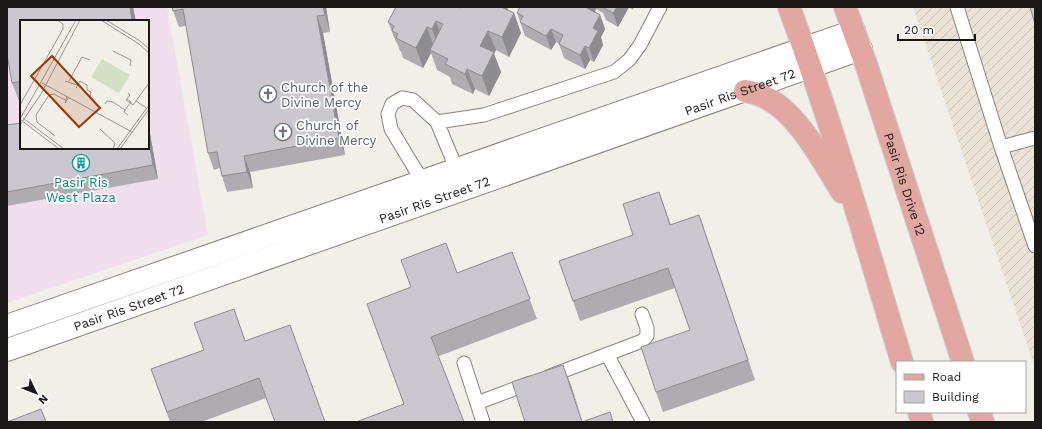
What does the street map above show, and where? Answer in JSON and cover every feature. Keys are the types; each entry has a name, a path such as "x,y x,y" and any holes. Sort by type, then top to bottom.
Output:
{"main road":[{"path":"789,7 860,221 902,361"},
{"name":"Pasir Ris Drive 12","path":"845,7 963,361"},
{"path":"744,90 763,96 778,105 804,131 860,221"}],"street":[{"name":"Pasir Ris Street 72","path":"7,350 435,200 461,179 857,40"},
{"name":"Pasir Ris Street 72","path":"7,326 425,181 461,179 744,90 807,58"}],"lane":[{"path":"437,122 484,115 614,72 629,60 640,45 660,7"},
{"path":"957,7 1001,146 1035,246"},
{"path":"435,200 425,181 415,169 392,129 388,114 392,104 402,98 413,100 437,122 461,179"},
{"path":"1001,146 1035,138"},
{"path":"477,403 642,341 647,336 647,328 642,314"},
{"path":"607,354 643,422"},
{"path":"464,362 483,422"}],"shaded area":[{"path":"7,7 167,7 208,235 7,303"},
{"path":"913,7 1035,7 1035,368"}],"building":[{"path":"7,7 130,7 132,20 20,20 20,81 12,83 7,54"},
{"name":"Church of the Divine Mercy","path":"172,7 323,7 325,15 317,16 339,138 244,156 247,172 222,176 217,152 208,153 183,9 173,11"},
{"path":"396,7 501,7 514,13 502,37 488,31 480,46 494,52 482,76 467,69 465,74 445,64 448,59 430,50 443,24 436,21 432,29 427,27 416,48 396,38 398,34 392,31 394,26 388,22"},
{"path":"520,7 585,7 600,15 593,28 598,31 589,48 585,46 580,55 559,44 563,35 551,29 546,36 520,22 523,16 517,13"},
{"path":"602,7 617,7 613,13"},
{"path":"1030,7 1035,7 1035,24"},
{"name":"Pasir Ris West Plaza","path":"20,123 20,149 149,149 149,143 153,165 7,192 7,125"},
{"path":"659,192 670,225 699,215 748,360 656,392 641,347 690,330 668,268 573,301 559,261 633,235 623,204"},
{"path":"446,243 457,273 512,252 530,299 431,337 464,422 356,422 404,404 367,304 411,287 401,260"},
{"path":"234,309 245,341 290,325 325,422 275,422 259,378 167,412 151,369 204,350 194,323"},
{"path":"563,365 582,422 525,422 512,382"},
{"path":"41,409 46,422 7,422"},
{"path":"610,412 613,422 582,422"}],"place":[{"name":"Church of the Divine Mercy","path":"268,94"},
{"name":"Church of Divine Mercy","path":"283,132"},
{"name":"Pasir Ris West Plaza","path":"81,163"}]}
